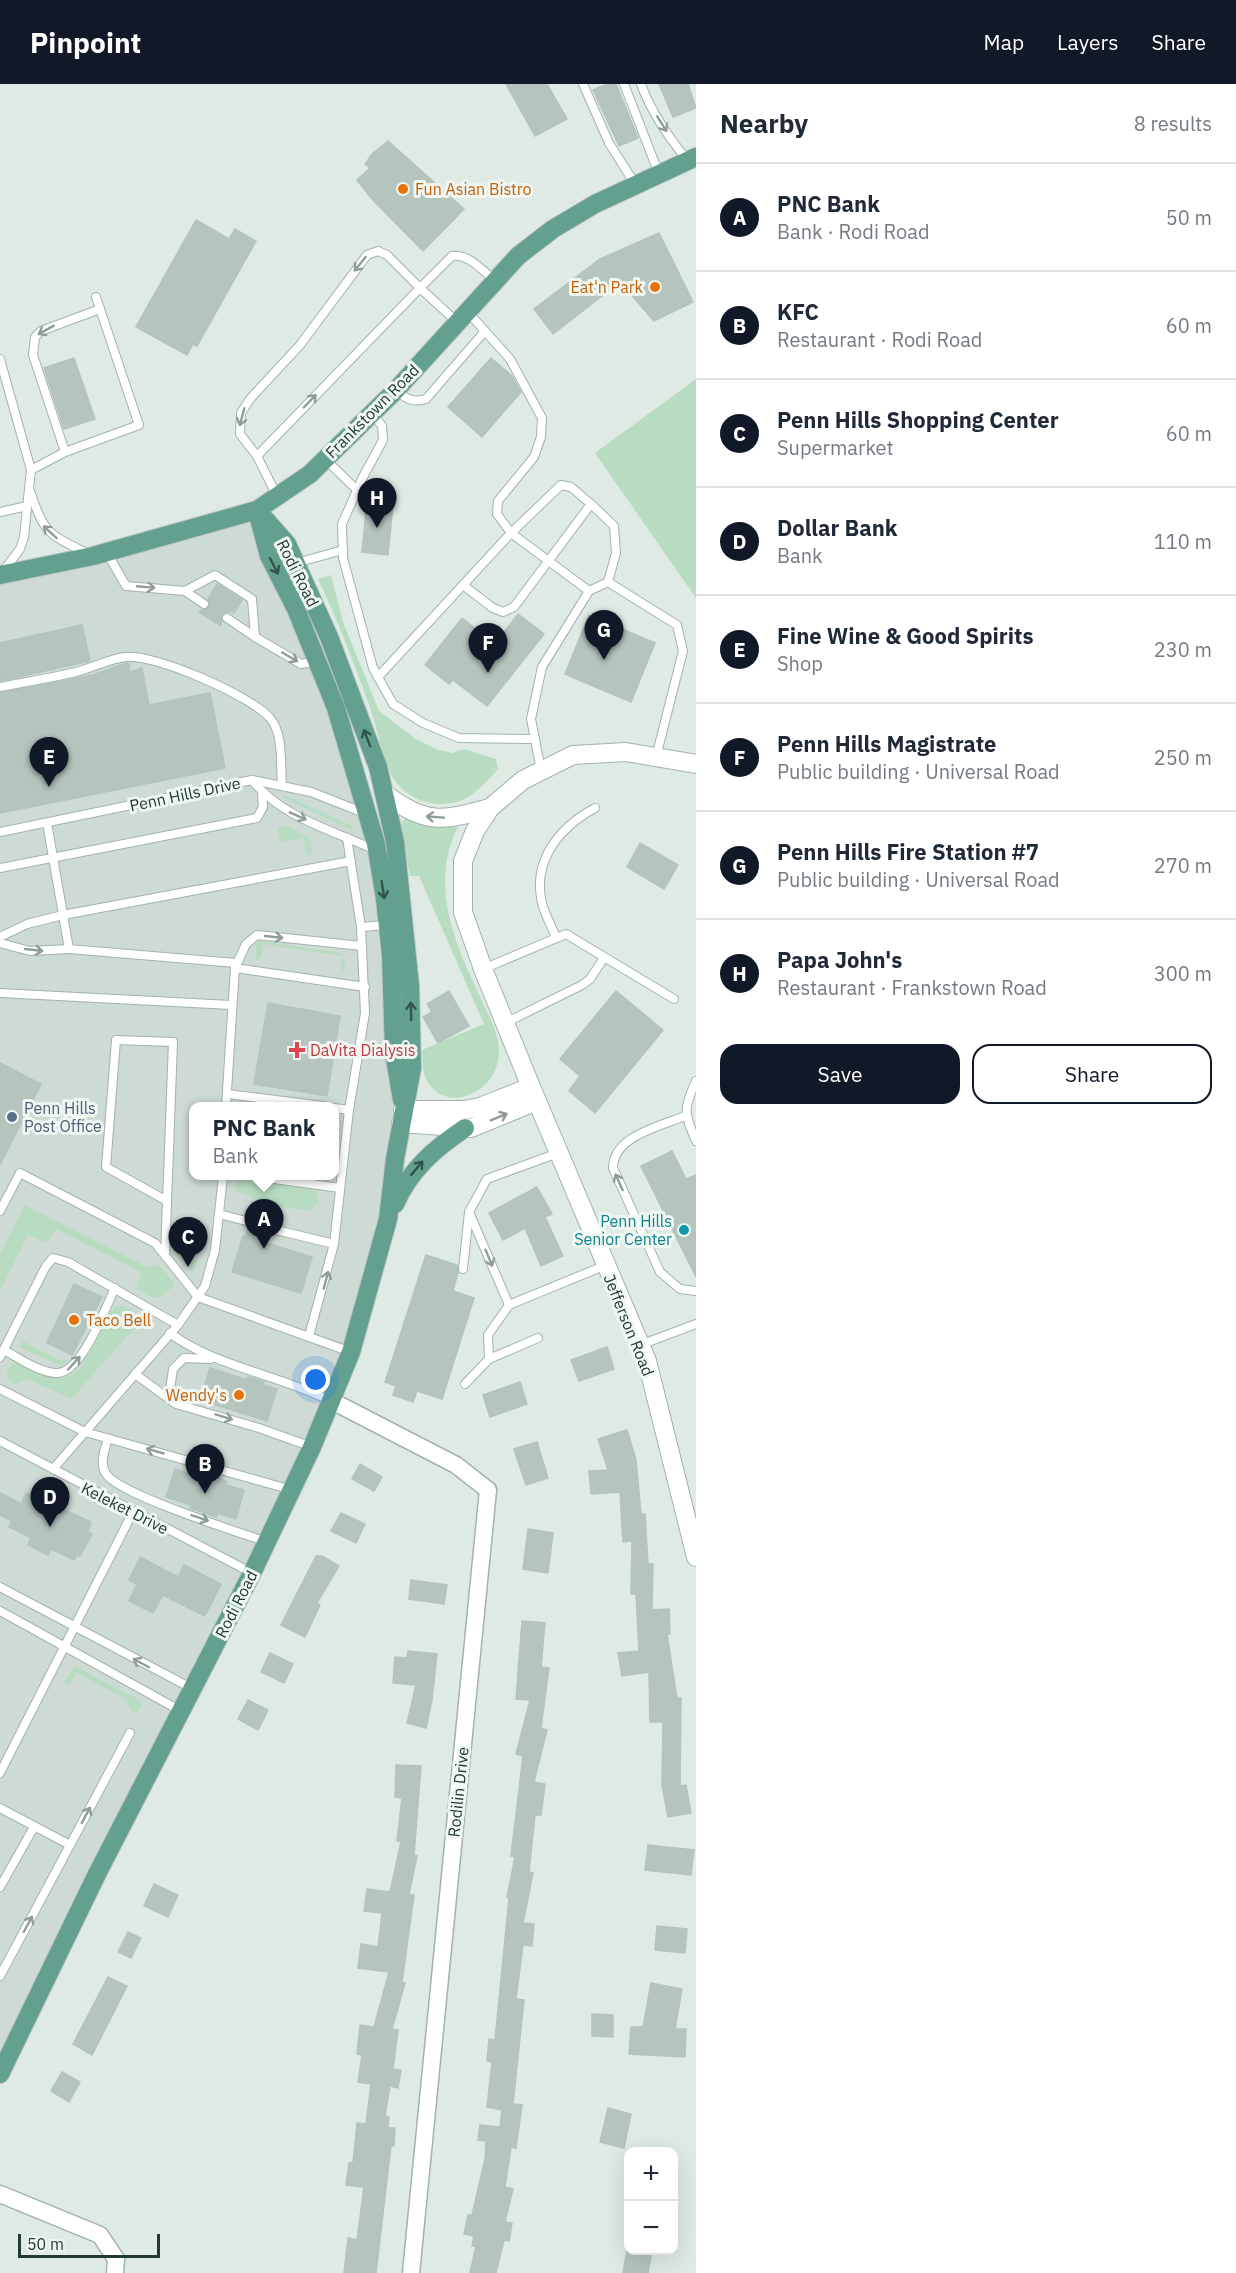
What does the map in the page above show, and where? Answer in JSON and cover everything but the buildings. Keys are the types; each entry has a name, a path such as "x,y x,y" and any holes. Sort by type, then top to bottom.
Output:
{"main road":[{"name":"Frankstown Road","path":"0,575 100,554 257,510 310,474 372,414 518,256 553,229 595,204 692,159"},
{"name":"Rodi Road","path":"0,2074 97,1874 252,1574 312,1447 351,1352 388,1219 411,1068 410,986 395,842 378,767 329,637 287,544 257,510"},
{"name":"Rodi Road","path":"257,510 268,556 318,661 336,708 377,850 387,925 394,1053 402,1117"},
{"path":"388,1219 405,1183 417,1168 465,1128"}],"street":[{"path":"385,794 419,815 439,819 490,808 523,780 573,755 626,752 696,764"},
{"name":"Jefferson Road","path":"490,808 475,831 464,861 463,912 483,969 558,1153 647,1360 696,1557"},
{"path":"402,1117 464,1110 534,1094"},
{"path":"402,1117 465,1128 484,1124 534,1094"},
{"name":"Rodilin Drive","path":"332,1401 456,1464 488,1490 411,2273"},
{"path":"0,2194 100,2235 116,2259 115,2273"}],"lane":[{"path":"583,84 609,143 635,184"},
{"path":"624,84 659,174"},
{"path":"641,84 646,99 672,141 692,159"},
{"path":"277,496 257,456 240,434 241,413 250,399 300,345 367,255 378,251 387,255 420,288 486,331 510,359 542,418 541,437 534,457 498,501 497,514 511,533 589,591"},
{"path":"257,456 452,256 465,257 494,280"},
{"path":"31,470 64,452 139,425 96,297"},
{"path":"64,452 33,355 33,346 41,331 100,309"},
{"path":"396,390 406,399 416,402 426,399 486,331"},
{"path":"0,359 31,470 21,549 0,575"},
{"path":"372,414 382,426 383,440 342,524 343,550 373,668 393,704 423,723 459,738 535,739"},
{"path":"325,459 357,490"},
{"path":"378,676 511,533 561,485 572,487 614,526 617,537 608,582"},
{"path":"29,488 46,529 53,537 100,554 126,586 185,591 204,604"},
{"path":"463,585 493,608 503,612 514,607 550,562 591,504"},
{"path":"0,512 27,506"},
{"path":"296,563 343,550"},
{"path":"185,591 215,575 252,599 255,637"},
{"path":"541,771 531,719 542,667 589,591 608,582"},
{"path":"608,582 677,625 683,651 656,757"},
{"path":"226,618 301,664 318,661"},
{"path":"0,687 76,672 125,657 140,658 199,675 255,706 271,719 278,732 282,785"},
{"path":"252,780 262,793 287,811 377,850"},
{"name":"Penn Hills Drive","path":"0,832 252,780 311,792 367,814"},
{"path":"0,868 257,818 263,807 262,793"},
{"path":"556,938 542,902 542,879 547,855 558,835 578,817 595,808"},
{"path":"47,823 69,949"},
{"path":"339,1163 365,1013 361,927 347,838"},
{"path":"0,937 27,924 63,915 351,861"},
{"path":"361,927 387,925"},
{"path":"483,969 566,934 674,999"},
{"path":"226,1102 235,966 251,938 257,935 362,946"},
{"path":"0,943 30,951 69,949 235,966 365,987"},
{"path":"505,1023 582,985 590,979 603,958"},
{"path":"0,993 231,1005"},
{"path":"165,1256 173,1042 116,1040 106,1167 167,1201"},
{"path":"696,1081 686,1105 685,1116 696,1141"},
{"path":"226,1094 286,1102"},
{"path":"339,1109 349,1110"},
{"path":"685,1116 627,1141 613,1160 613,1168 660,1272 680,1289 696,1291"},
{"path":"463,1269 469,1212 487,1179 558,1153"},
{"path":"0,1211 20,1173 155,1243 198,1297 351,1352"},
{"path":"309,1336 326,1281 334,1244 339,1178"},
{"path":"53,1469 178,1324 205,1286 215,1250 222,1180"},
{"path":"282,1180 340,1188"},
{"path":"469,1212 509,1305"},
{"path":"219,1214 250,1222"},
{"path":"268,1227 334,1244"},
{"path":"115,1288 85,1349 72,1368 64,1372 45,1370 2,1354 46,1266 53,1258 68,1262 115,1288 178,1324"},
{"path":"489,1359 488,1335 509,1305 606,1265"},
{"path":"640,1345 696,1324"},
{"path":"170,1333 188,1347 288,1381 332,1401"},
{"path":"465,1384 489,1359 538,1338"},
{"path":"188,1407 170,1390 171,1376 178,1363 193,1357 228,1362"},
{"path":"135,1374 176,1404 312,1447"},
{"path":"0,1389 85,1432 292,1490"},
{"path":"108,1438 102,1464 106,1474 114,1481 167,1507 267,1542"},
{"name":"Keleket Drive","path":"0,1441 252,1574"},
{"path":"0,1773 133,1512"},
{"path":"0,1587 193,1690"},
{"path":"0,1611 182,1711"},
{"path":"0,1976 130,1733"},
{"path":"0,1808 70,1845"},
{"path":"0,1887 3,1876 34,1827"}],"shaded area":[{"path":"257,510 296,609 376,844 403,1110 362,1316 292,1490 0,2074 0,575"}],"green space":[{"path":"696,379 696,598 595,453"},
{"path":"331,575 343,622 379,711 416,739 436,749 452,753 464,749 496,759 498,769 469,796 454,803 443,804 421,800 403,789 390,772 351,655 318,579"},
{"path":"284,795 352,826 353,831 284,798"},
{"path":"405,819 434,827 458,827 449,850 445,872 450,918 456,940 493,1025 499,1046 498,1061 487,1082 478,1090 457,1098 436,1091 427,1081 424,1074 422,1050 484,1024 419,876 410,876 400,824"},
{"path":"287,826 311,839 312,855 307,855 304,838 281,842 277,827"},
{"path":"260,941 342,953 346,969 342,971 341,956 264,944 261,957 256,960 256,944"},
{"path":"240,1180 254,1180 317,1191 319,1203 312,1208 312,1211 273,1206 237,1191 235,1185"},
{"path":"25,1205 149,1268 158,1264 175,1283 174,1285 162,1297 152,1297 136,1289 141,1272 56,1229 47,1243 28,1235 0,1291 0,1254"},
{"path":"184,1224 189,1227 183,1255 198,1261 192,1271 183,1261 178,1250 178,1232 180,1225"},
{"path":"115,1306 125,1307 134,1312 139,1317 138,1324 71,1399 28,1379 14,1385 8,1379 7,1370 14,1362 39,1374 57,1378 71,1376 81,1368"},
{"path":"23,1341 57,1359 69,1361 61,1366 19,1347"},
{"path":"75,1666 143,1702 138,1711 132,1713 126,1699 77,1673 69,1685 64,1682"}],"place":[{"name":"Fun Asian Bistro","path":"403,189"},
{"name":"Eat'n Park","path":"655,287"},
{"name":"Papa John's","path":"377,528"},
{"name":"Penn Hills Fire Station #7","path":"604,660"},
{"name":"Penn Hills Magistrate","path":"488,673"},
{"name":"Fine Wine & Good Spirits","path":"49,787"},
{"name":"DaVita Dialysis","path":"297,1050"},
{"name":"Penn Hills Post Office","path":"12,1117"},
{"name":"Penn Hills Senior Center","path":"684,1230"},
{"name":"PNC Bank","path":"264,1249"},
{"name":"Penn Hills Shopping Center","path":"188,1267"},
{"name":"Taco Bell","path":"74,1320"},
{"name":"Wendy's","path":"239,1395"},
{"name":"KFC","path":"205,1494"},
{"name":"Dollar Bank","path":"50,1527"}]}
